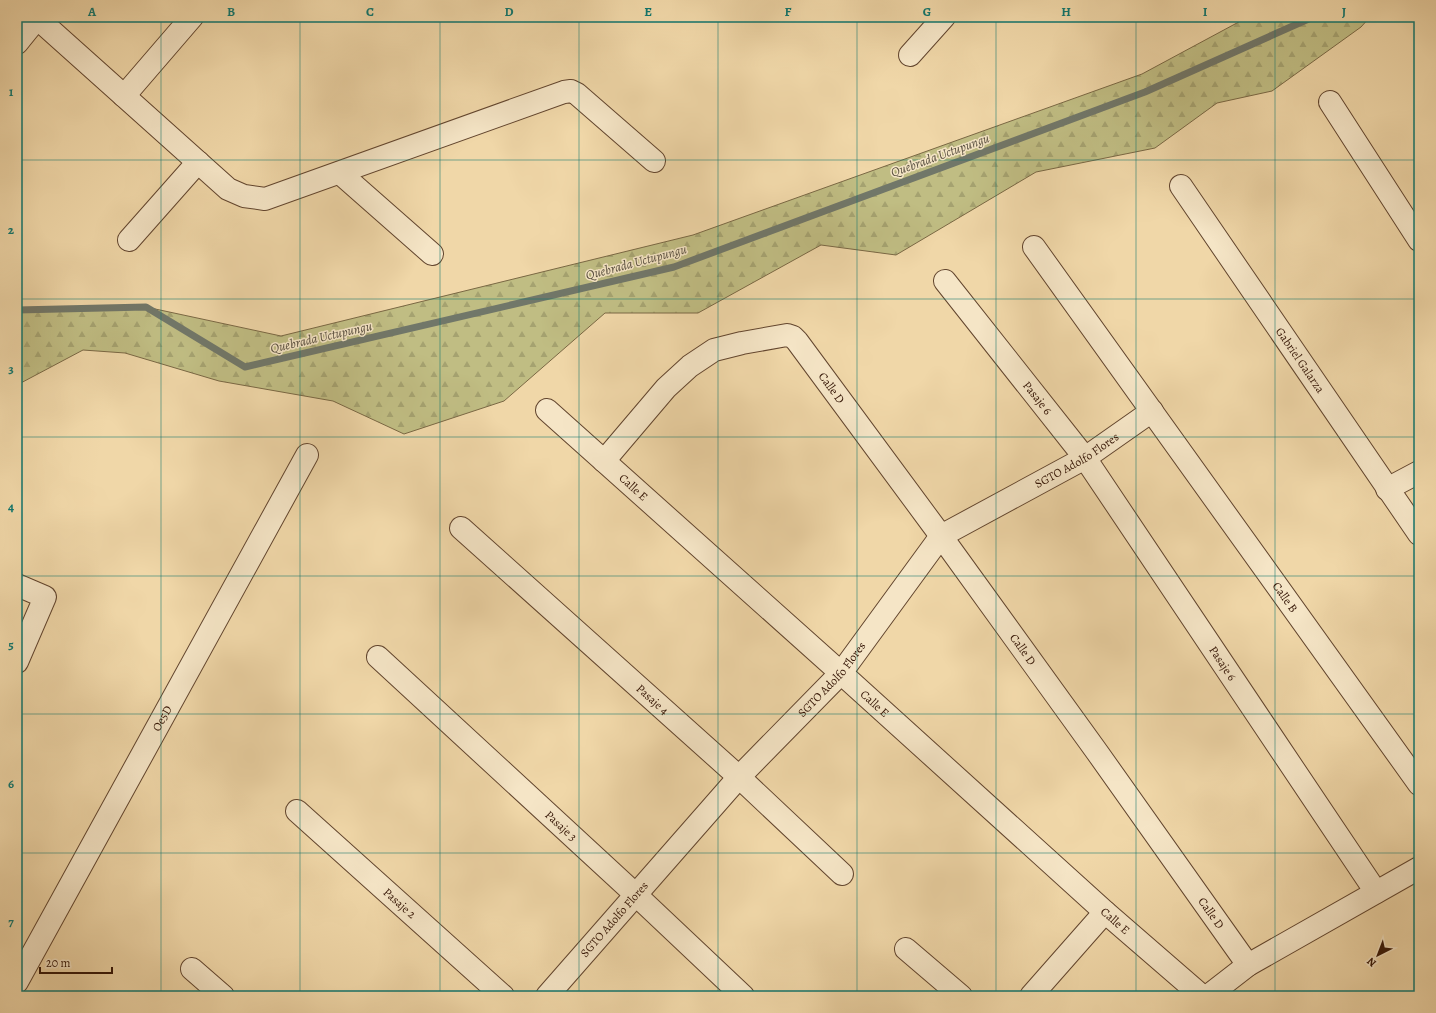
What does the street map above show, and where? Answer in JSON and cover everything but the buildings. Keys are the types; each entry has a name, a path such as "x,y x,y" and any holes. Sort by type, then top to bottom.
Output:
{"street":[{"path":"124,96 192,17"},
{"path":"910,55 944,17"},
{"path":"27,28 124,96 228,188 244,196 265,199 564,92 571,91 577,94 654,161"},
{"path":"1330,102 1419,240"},
{"path":"129,240 198,162"},
{"path":"340,173 432,254"},
{"name":"Gabriel Galarza","path":"1181,186 1419,534"},
{"name":"Calle B","path":"1034,247 1419,784"},
{"name":"Pasaje 6","path":"945,281 1085,458 1376,892"},
{"name":"Calle D","path":"604,461 666,388 690,366 714,350 742,343 787,336 793,337 802,347 941,536 1248,965"},
{"name":"Calle E","path":"547,410 841,672 1105,912 1202,996"},
{"name":"SGTO Adolfo Flores","path":"547,996 739,777 841,672 941,536 1085,458 1152,411"},
{"name":"Oe5D","path":"17,982 307,455"},
{"path":"1387,489 1419,472"},
{"name":"Pasaje 4","path":"461,528 739,777 842,874"},
{"path":"17,585 45,597 17,662"},
{"name":"Pasaje 3","path":"378,657 635,894 743,996"},
{"name":"Pasaje 2","path":"297,811 503,996"},
{"path":"1208,996 1248,965 1419,868"},
{"path":"1031,996 1105,912"},
{"path":"906,949 961,996"},
{"path":"192,969 223,996"}],"green space":[{"path":"1248,17 1370,17 1361,27 1272,91 1217,103 1155,148 1036,172 896,255 821,245 698,313 605,313 504,401 404,434 333,401 219,381 125,353 83,350 17,385 17,310 146,307 281,336 693,235 1142,74"}],"waterway":[{"name":"Quebrada Uctupungu","path":"17,310 146,307 245,367 674,267 1145,92 1313,17"}]}
